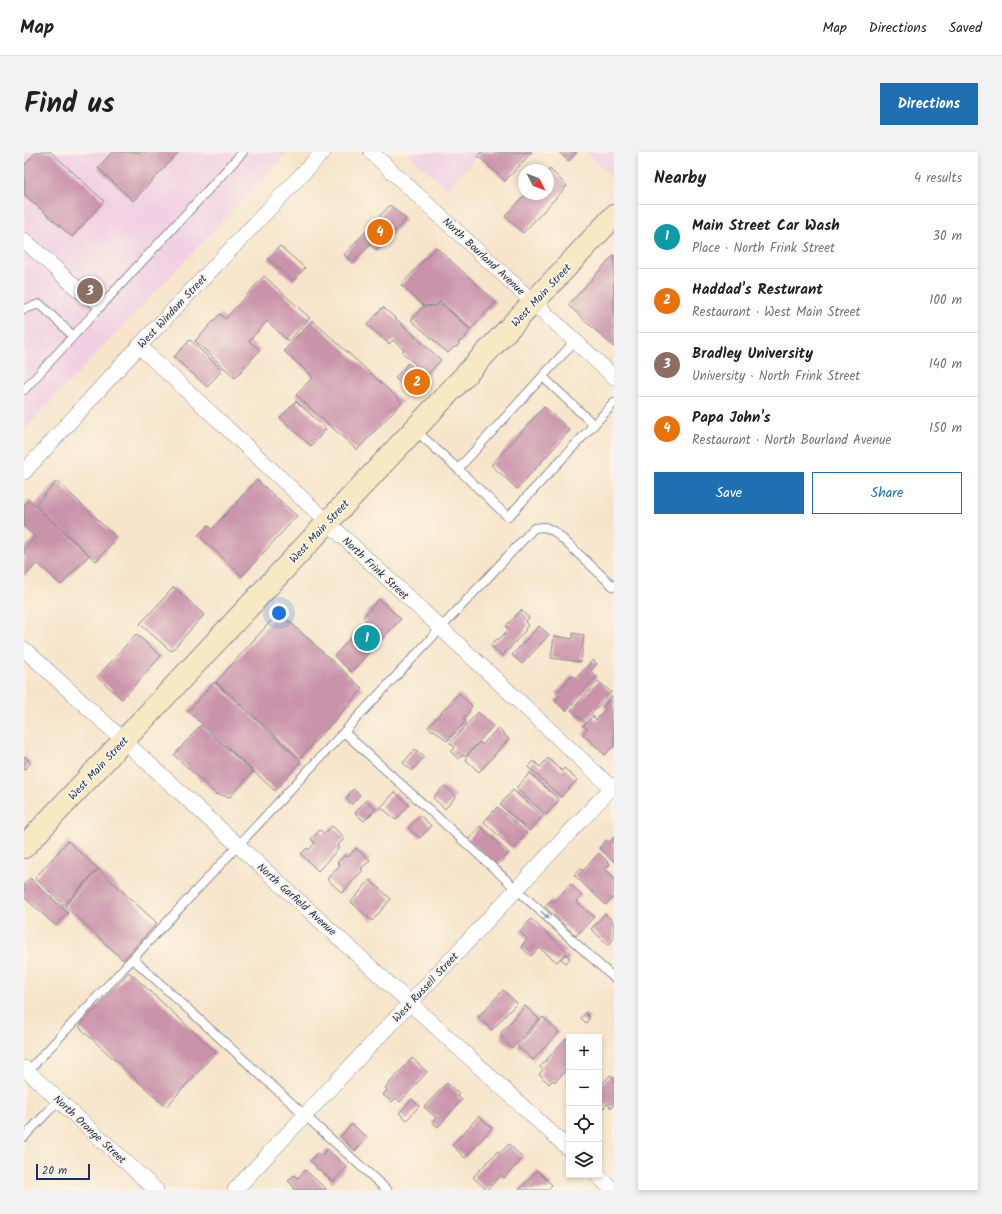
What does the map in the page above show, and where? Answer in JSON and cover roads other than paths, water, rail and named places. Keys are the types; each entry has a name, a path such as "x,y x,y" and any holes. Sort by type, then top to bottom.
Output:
{"main road":[{"name":"West Main Street","path":"24,846 614,216"}],"street":[{"name":"West Windom Street","path":"24,472 139,346 323,152"},
{"name":"North Bourland Avenue","path":"371,152 614,377"},
{"path":"24,240 80,291"},
{"name":"North Frink Street","path":"139,346 440,628 613,787"},
{"name":"North Garfield Avenue","path":"24,649 566,1146"},
{"name":"West Russell Street","path":"235,1190 613,787"},
{"name":"North Orange Street","path":"26,1070 156,1190"},
{"path":"600,1178 613,1190"}],"lane":[{"path":"24,390 243,152"},
{"path":"80,291 99,308"},
{"path":"24,308 40,304 74,336"},
{"path":"458,469 575,341"},
{"path":"543,377 594,424"},
{"path":"415,430 508,517 614,403"},
{"path":"26,1070 133,959 345,733 440,628 534,528 545,527 555,532 614,587"},
{"path":"345,733 614,978"},
{"path":"133,959 387,1190"},
{"path":"24,1137 59,1100"}],"place":[{"name":"Papa John's","path":"380,232"},
{"name":"Bradley University","path":"90,291"},
{"name":"Haddad's Resturant","path":"417,382"},
{"name":"Main Street Car Wash","path":"367,638"}]}
